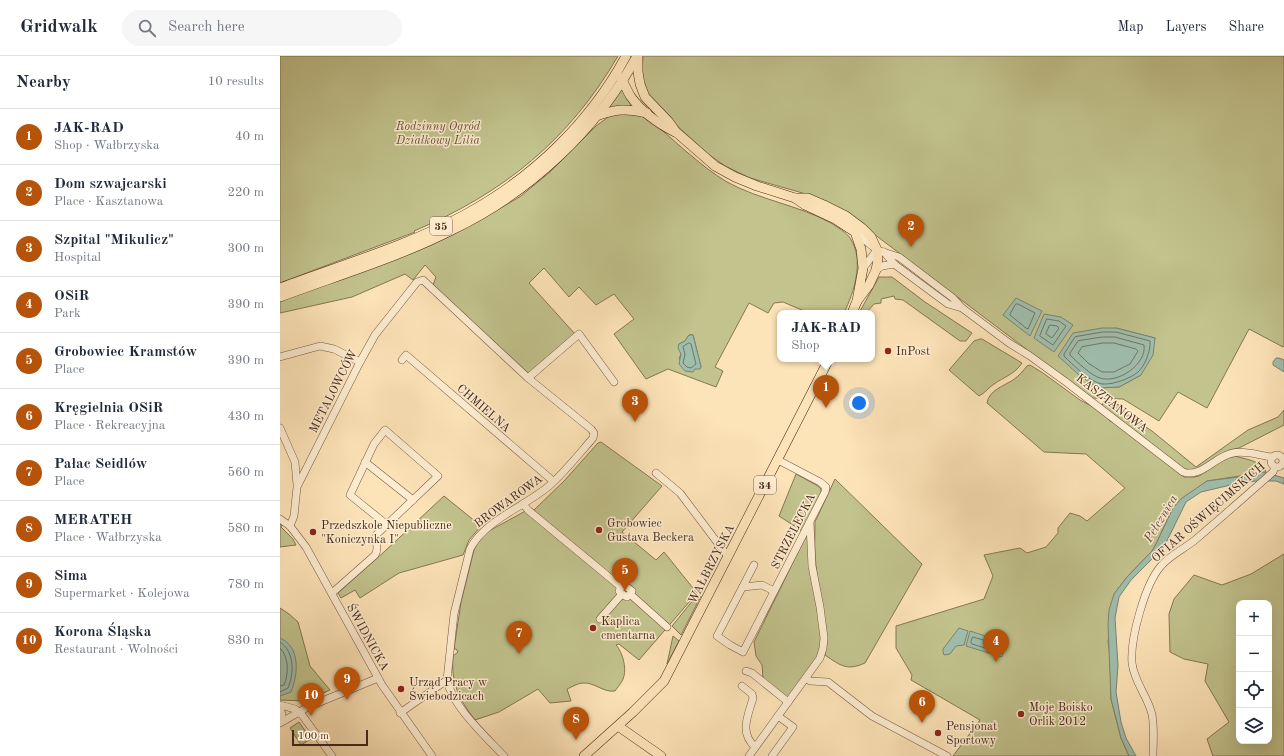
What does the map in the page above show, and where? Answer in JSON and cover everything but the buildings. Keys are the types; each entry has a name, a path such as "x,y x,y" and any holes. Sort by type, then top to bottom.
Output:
{"main road":[{"name":"35","path":"280,297 422,244 453,230 512,195 540,173 572,143 596,116 619,77 626,56"},
{"name":"35","path":"280,288 425,234 466,214 491,199 523,176 562,142 637,56"},
{"path":"637,56 640,84 645,97"},
{"path":"619,77 632,85 645,97 669,122 675,132"},
{"path":"619,77 632,98 647,113 664,127 675,132 723,171 748,183 795,198 805,205 831,217 855,232 862,249 863,268 857,301 853,310"},
{"path":"596,116 620,109 632,109 647,113"},
{"path":"795,198 808,198 846,216 871,237 880,251 876,270 869,285 857,301"},
{"name":"WAŁBRZYSKA","path":"584,756 618,726 664,681 827,362"},
{"path":"618,726 661,756"}],"street":[{"name":"KASZTANOWA","path":"855,232 894,264 948,304 962,308"},
{"name":"KASZTANOWA","path":"880,251 899,257 953,298 962,308 1009,343 1066,382 1183,472 1195,474 1219,458 1232,453 1246,453 1278,462"},
{"path":"863,268 880,251"},
{"path":"876,270 882,266 894,264"},
{"name":"METALOWCÓW","path":"290,526 294,516 297,487 360,362 378,330 418,282 423,280 528,378"},
{"path":"528,378 578,334 614,382"},
{"path":"280,357 320,346 334,348 360,362"},
{"name":"CHMIELNA","path":"402,360 406,355 553,481"},
{"name":"BROWAROWA","path":"447,680 454,614 473,542 486,529 523,504 553,481 574,460 594,434 591,429 528,378"},
{"path":"280,428 295,462 297,487"},
{"path":"332,593 375,556 377,550 376,537 386,524 438,476 385,430 374,444 350,495 386,524"},
{"name":"STRZELECKA","path":"754,565 717,636 730,646 743,652 810,523 826,487 820,482 778,460"},
{"path":"295,462 310,462"},
{"path":"365,462 413,500"},
{"name":"OFIAR OŚWIĘCIMSKICH","path":"1154,756 1152,713 1137,679 1132,658 1139,615 1145,595 1160,567 1166,560 1194,541 1262,482 1278,462"},
{"path":"656,473 680,493 729,556"},
{"path":"523,504 528,510 621,587"},
{"path":"280,520 290,526"},
{"path":"749,756 820,658 824,645 821,613 812,566 810,523"},
{"name":"ŚWIDNICKA","path":"290,526 306,547 378,678 400,713 432,756"},
{"path":"621,587 624,585 627,586 632,591 630,594"},
{"path":"743,587 762,585 774,591"},
{"path":"621,587 619,590 622,594 627,597 630,594"},
{"path":"600,619 622,594"},
{"path":"630,594 667,627"},
{"path":"746,671 752,673 788,702"},
{"path":"280,723 298,712 335,694 378,678"},
{"path":"806,678 810,681 828,682 872,716 947,756"},
{"path":"400,713 447,680 448,686 458,704 504,756"},
{"path":"742,686 752,694 753,698 745,728 752,744 755,747"},
{"path":"280,720 282,715 280,706 289,706 298,712 306,720 332,756"},
{"path":"772,756 793,727 778,716"}],"green space":[{"name":"Rodzinny Ogród Działkowy Lilia","path":"280,56 618,56 599,86 556,138 531,161 505,181 447,216 414,231 415,232 280,283"},
{"path":"643,56 1284,56 1284,346 1283,347 1249,329 1207,408 1178,392 1159,421 1123,399 1091,398 870,231 806,194 750,178 725,166 708,154 673,122 648,94 642,79","holes":["1116,328 1155,338 1141,375 1119,387 1098,388"]},
{"path":"622,88 632,106 605,110"},
{"path":"611,115 640,115 649,119 697,160 727,182 818,217 841,230 850,238 857,256 854,286 845,310 802,310 783,302 774,303 768,313 749,303 715,367 723,371 716,387 668,369 646,379 614,334 634,319 614,294 596,305 579,287 569,297 544,268 529,283 575,334 529,374 433,285 436,277 425,265 413,280 405,274 352,297 280,313 280,301 429,246 479,221 521,196 550,172 596,126","holes":["689,335 693,335 701,367 695,369 679,359 681,354 679,344 685,341"]},
{"path":"879,277 892,277 925,302 972,333 966,341 960,341 903,300 895,299 894,296 881,299 881,303 874,304 869,310 861,310"},
{"path":"980,339 1022,363 1013,373 994,384 979,396 949,370 974,341"},
{"path":"1030,365 1080,400 1099,410 1111,422 1113,420 1184,477 1199,476 1226,458 1238,456 1258,463 1266,472 1207,481 1173,508 1152,551 1127,577 1114,594 1108,642 1110,654 1111,699 1121,738 1129,756 953,756 980,720 911,680 912,675 896,648 896,626 984,599 993,576 984,555 1020,548 1027,553 1046,547 1058,533 1058,528 1070,513 1080,516 1087,521 1125,488 1086,454 1044,452 987,403 988,399 997,389 1015,378 1027,366"},
{"path":"1107,402 1124,406 1122,411 1152,431 1196,467 1248,430 1278,417 1284,410 1284,425 1239,448 1222,454 1196,470 1185,470 1102,406 1103,403"},
{"path":"601,442 662,486 622,532 656,560 664,552 697,593 639,660 619,644 616,645 623,657 625,672 622,681 615,691 607,690 587,683 581,683 567,689 571,701 550,703 538,689 499,712 475,720 460,698 453,675 453,656 458,652 454,649 461,602 474,550 487,532 531,508 534,510 564,481 598,443"},
{"path":"796,474 821,489 821,494 802,531 779,516"},
{"path":"835,479 922,564 865,663 853,667 844,666 825,655 825,621 815,560 815,520"},
{"path":"444,496 481,526 469,540 463,555 399,573 360,598 355,590 341,598 338,593"},
{"path":"280,524 282,525 281,527 293,539 296,545 280,547"},
{"path":"807,534 822,632 819,656 787,698 763,678 762,665 756,656 754,642"},
{"path":"1284,554 1284,756 1213,756 1207,739 1229,722 1205,681 1208,664 1184,659 1170,652 1169,614 1174,599 1194,575 1222,585 1251,574"},
{"path":"698,594 701,596 681,635 672,626"},
{"path":"280,608 298,622 310,666 330,690 305,701 280,700"},
{"path":"673,636 679,641 667,664"},
{"path":"299,722 311,739 301,745 290,728"}],"water":[{"path":"1016,298 1042,311 1030,336 1003,315"},
{"path":"1044,314 1061,317 1073,325 1054,352 1034,338"},
{"path":"1102,328 1116,328 1155,338 1153,355 1141,375 1119,387 1098,388 1079,375 1058,356 1073,333"},
{"path":"689,335 693,335 701,367 700,369 695,369 693,372 685,371 679,364 681,354 678,348 679,344 685,341"},
{"path":"1276,358 1284,360 1284,372 1273,365"},
{"path":"1263,472 1284,478 1284,484 1276,481 1239,483 1201,492 1186,502 1164,547 1131,580 1119,597 1115,618 1118,666 1116,692 1121,722 1126,738 1136,756 1129,756 1121,738 1111,699 1108,625 1109,610 1114,594 1127,577 1152,551 1173,508 1182,498 1207,481 1246,476"},
{"path":"959,628 968,631 964,645 956,646 950,654 944,655 943,649"},
{"path":"970,631 1007,643 1002,657 966,646"},
{"path":"280,638 287,642 292,648 295,655 296,670 291,692 280,696"}],"place":[{"name":"Dom szwajcarski","path":"911,247"},
{"name":"InPost","path":"888,351"},
{"name":"JAK-RAD","path":"826,408"},
{"name":"Szpital \"Mikulicz\"","path":"635,422"},
{"name":"Grobowiec Gustava Beckera","path":"599,530"},
{"name":"Przedszkole Niepubliczne \"Koniczynka I\"","path":"313,532"},
{"name":"Grobowiec Kramstów","path":"625,591"},
{"name":"Kaplica cmentarna","path":"593,628"},
{"name":"Pałac Seidlów","path":"519,654"},
{"name":"OSiR","path":"996,662"},
{"name":"Urząd Pracy w Świebodzicach","path":"401,689"},
{"name":"Sima","path":"347,700"},
{"name":"Moje Boisko Orlik 2012","path":"1021,714"},
{"name":"Korona Śląska","path":"311,716"},
{"name":"Kręgielnia OSiR","path":"922,723"},
{"name":"Pensjonat Sportowy","path":"938,733"},
{"name":"MERATEH","path":"576,740"}],"water label":[{"name":"Pełcznica","path":"1160,518"}]}
